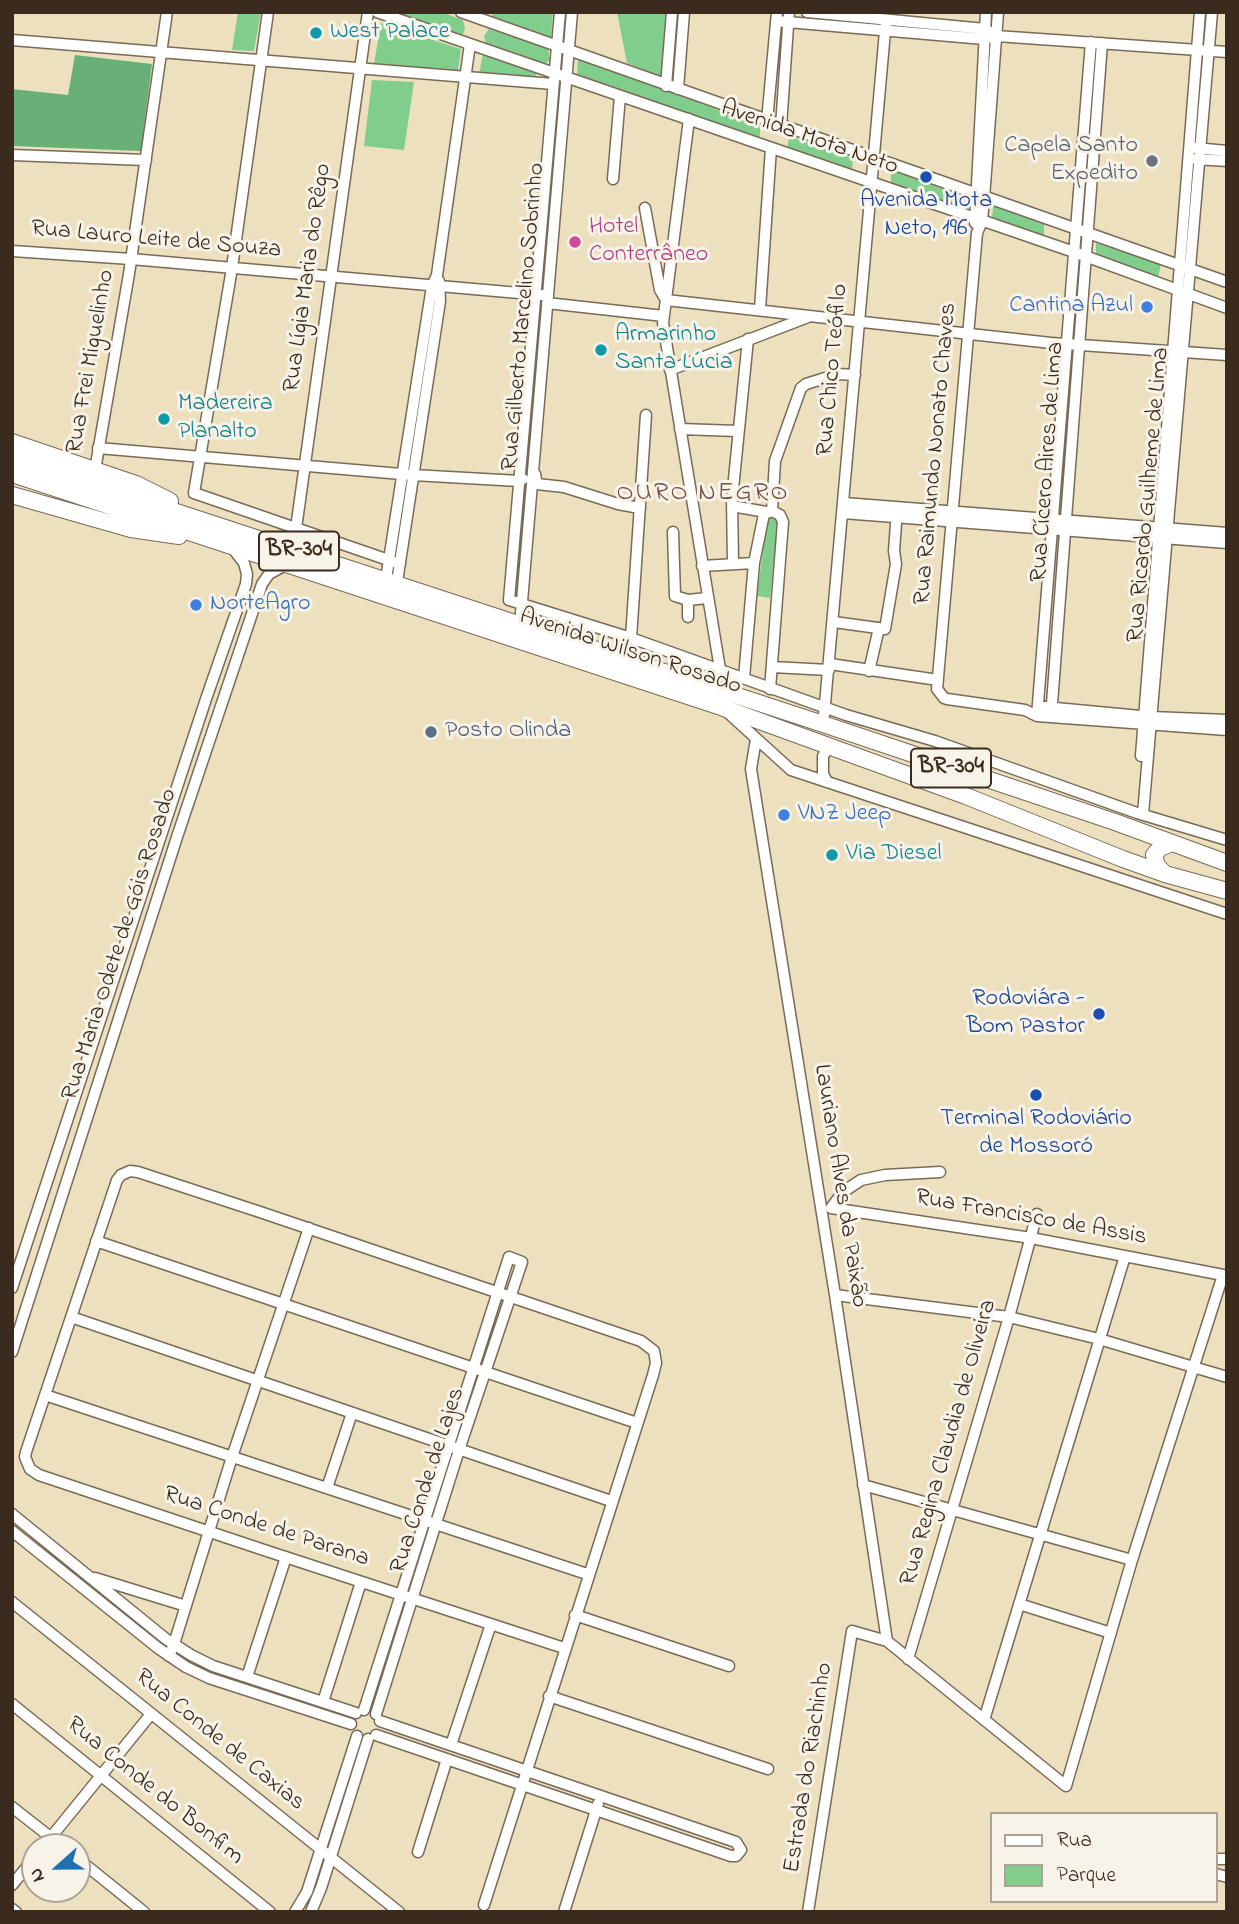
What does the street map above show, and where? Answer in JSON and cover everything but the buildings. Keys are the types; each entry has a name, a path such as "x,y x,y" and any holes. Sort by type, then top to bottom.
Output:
{"highway":[{"path":"12,442 136,484 211,531"},
{"name":"Avenida Wilson Rosado","path":"12,458 163,516"},
{"name":"Avenida Wilson Rosado","path":"12,474 163,516 291,557 835,747 1165,874 1227,891"},
{"path":"12,495 131,529 160,534 211,531"},
{"name":"Avenida Wilson Rosado","path":"211,531 229,544 391,581 520,625 824,716 1227,863"},
{"path":"1106,852 1123,847 1128,839 1127,834 1115,822"},
{"path":"1165,874 1157,866 1154,855 1160,848 1172,843"}],"street":[{"name":"Rua Frei Miguelinho","path":"95,470 131,259 167,12"},
{"path":"268,12 232,268 194,493 395,562"},
{"name":"Rua Lígia Maria do Rêgo","path":"291,557 368,12"},
{"name":"Avenida Mota Neto","path":"377,12 470,44 554,79 567,78 689,119 1074,251 1227,308"},
{"name":"Avenida Mota Neto","path":"460,12 479,15 556,48 1227,282"},
{"name":"Rua Gilberto Marcelino Sobrinho","path":"522,603 509,600 560,12"},
{"name":"Rua Gilberto Marcelino Sobrinho","path":"520,625 572,12"},
{"path":"672,12 672,88"},
{"path":"672,88 684,12"},
{"path":"807,12 855,22"},
{"name":"Rua Raimundo Nonato Chaves","path":"937,680 980,196 988,35 986,12"},
{"name":"Rua Raimundo Nonato Chaves","path":"988,35 998,12"},
{"name":"Rua Ricardo Guilheme de Lima","path":"1200,12 1203,50"},
{"name":"Rua Ricardo Guilheme de Lima","path":"1140,814 1203,50 1212,12"},
{"path":"767,121 777,17 1227,52"},
{"path":"781,126 789,17"},
{"name":"Rua Chico Teófilo","path":"824,716 885,25"},
{"path":"12,40 466,77 554,79"},
{"name":"Rua Cícero Aires de Lima","path":"1037,711 1074,251 1088,148 1096,43"},
{"path":"391,581 470,44"},
{"path":"613,179 620,96"},
{"path":"689,119 664,316 670,370 720,669"},
{"path":"760,309 771,148"},
{"name":"Rua Cícero Aires de Lima","path":"1052,712 1088,234 1088,148"},
{"path":"1195,153 1227,151"},
{"path":"1195,153 1227,162"},
{"path":"12,155 146,160"},
{"path":"645,208 660,290 666,300"},
{"name":"Rua Lauro Leite de Souza","path":"12,251 535,294 548,299 664,316"},
{"path":"666,300 1067,344 1227,355"},
{"path":"670,370 810,316"},
{"path":"733,563 732,506 748,339"},
{"path":"530,356 543,359"},
{"path":"744,678 754,563 761,523 769,512 775,461 801,388 838,374 855,375"},
{"path":"631,638 646,415"},
{"path":"680,429 738,431"},
{"path":"99,448 408,475 519,481 534,469 537,484 564,486 618,504 640,508"},
{"path":"732,506 780,515 783,522 769,689"},
{"path":"844,508 1163,533 1227,543"},
{"path":"834,622 885,629 896,564 894,551 897,512"},
{"path":"1163,533 1227,533"},
{"path":"697,540 673,538 673,592 677,598 688,600 707,598"},
{"name":"Rua Maria Odete de Góis Rosado","path":"12,1288 247,579 244,563 229,544"},
{"name":"Rua Maria Odete de Góis Rosado","path":"12,1352 177,837 262,583 291,557"},
{"path":"702,566 754,563"},
{"path":"688,600 688,617"},
{"path":"522,603 720,669 824,716 935,741 1140,814 1227,840"},
{"path":"869,671 879,628"},
{"path":"772,667 830,667 937,680 937,689 944,698 1025,710 1227,730"},
{"path":"199,718 209,700 217,702 202,763"},
{"path":"722,707 791,770 1227,914"},
{"path":"1147,720 1227,720"},
{"name":"Lauriano Alves da Paixão","path":"756,739 751,769 887,1641"},
{"path":"827,782 823,774 823,756 827,750 835,747"},
{"path":"170,808 160,852 167,853 177,837"},
{"path":"484,1905 657,1356 642,1341 498,1291 130,1171 121,1175 117,1180 45,1395 587,1574"},
{"name":"Rua Francisco de Assis","path":"940,1172 885,1175 861,1180 843,1192 831,1208 1031,1238 1223,1275 1194,1366"},
{"name":"Rua Regina Claudia de Oliveira","path":"908,1659 1037,1214"},
{"path":"169,1656 309,1228"},
{"path":"96,1241 637,1423"},
{"path":"984,1720 1125,1256"},
{"name":"Rua Conde de Lajes","path":"351,1724 360,1711 400,1594 509,1258 522,1262 412,1599 378,1717 381,1726 367,1736"},
{"path":"835,1295 1009,1317 1099,1339 1227,1377"},
{"path":"71,1317 611,1501"},
{"path":"887,1641 1066,1786 1132,1560 1194,1366"},
{"name":"Rua Conde de Parana","path":"45,1395 25,1457 30,1469 39,1475 564,1648"},
{"path":"327,1488 352,1413"},
{"path":"863,1485 1132,1560"},
{"path":"12,1514 174,1644 204,1662 323,1702 378,1717 451,1745 736,1842 741,1850 739,1854 731,1856 447,1759 367,1736 351,1724 209,1678 169,1656 12,1531"},
{"path":"247,1677 286,1558"},
{"path":"88,1576 186,1606"},
{"path":"323,1702 361,1582"},
{"name":"Rua Conde de Caxias","path":"12,1602 400,1912"},
{"path":"1019,1604 1111,1633"},
{"path":"575,1615 729,1666"},
{"path":"451,1745 491,1624"},
{"name":"Estrada do Riachinho","path":"808,1912 852,1631 887,1641"},
{"path":"549,1696 768,1769"},
{"name":"Rua Conde do Bonfim","path":"12,1704 270,1912"},
{"path":"55,1833 151,1714"},
{"path":"295,1912 306,1892 320,1849 367,1736"},
{"path":"311,1912 331,1857 367,1736"},
{"path":"418,1852 447,1759"},
{"path":"564,1912 601,1796"},
{"path":"12,1807 45,1833"},
{"path":"91,1869 144,1912"}],"green space":[{"path":"238,12 261,12 254,51 232,50"},
{"path":"391,12 441,12 463,20 465,29 463,34 458,35"},
{"path":"493,12 553,12 551,37 492,17"},
{"path":"617,12 666,12 662,77 627,63"},
{"path":"381,23 461,49 458,71 374,64"},
{"path":"489,29 548,48 550,60 545,64 486,43 484,36"},
{"path":"483,54 537,72 535,78 479,74"},
{"path":"75,55 152,64 141,151 12,146 12,89 68,95"},
{"path":"578,59 760,125 760,138 577,75"},
{"path":"372,80 414,82 404,150 364,146"},
{"path":"789,136 853,158 852,172 787,150"},
{"path":"891,170 962,196 962,209 891,186"},
{"path":"993,206 1044,224 1044,237 992,218"},
{"path":"1096,243 1161,264 1158,278 1096,255"},
{"path":"772,516 778,519 770,598 757,596 767,519"}],"place":[{"name":"West Palace","path":"316,33"},
{"name":"Capela Santo Expedito","path":"1152,161"},
{"name":"Avenida Mota Neto, 196","path":"926,177"},
{"name":"Hotel Conterrâneo","path":"575,242"},
{"name":"Cantina Azul","path":"1147,307"},
{"name":"Armarinho Santa Lúcia","path":"601,350"},
{"name":"Madereira Planalto","path":"164,419"},
{"name":"NorteAgro","path":"196,605"},
{"name":"Posto Olinda","path":"431,732"},
{"name":"VNZ Jeep","path":"784,815"},
{"name":"Via Diesel","path":"832,855"},
{"name":"Rodoviára - Bom Pastor","path":"1099,1014"},
{"name":"Terminal Rodoviário de Mossoró","path":"1036,1095"}],"district":[{"name":"OURO NEGRO","path":"703,495"}]}
